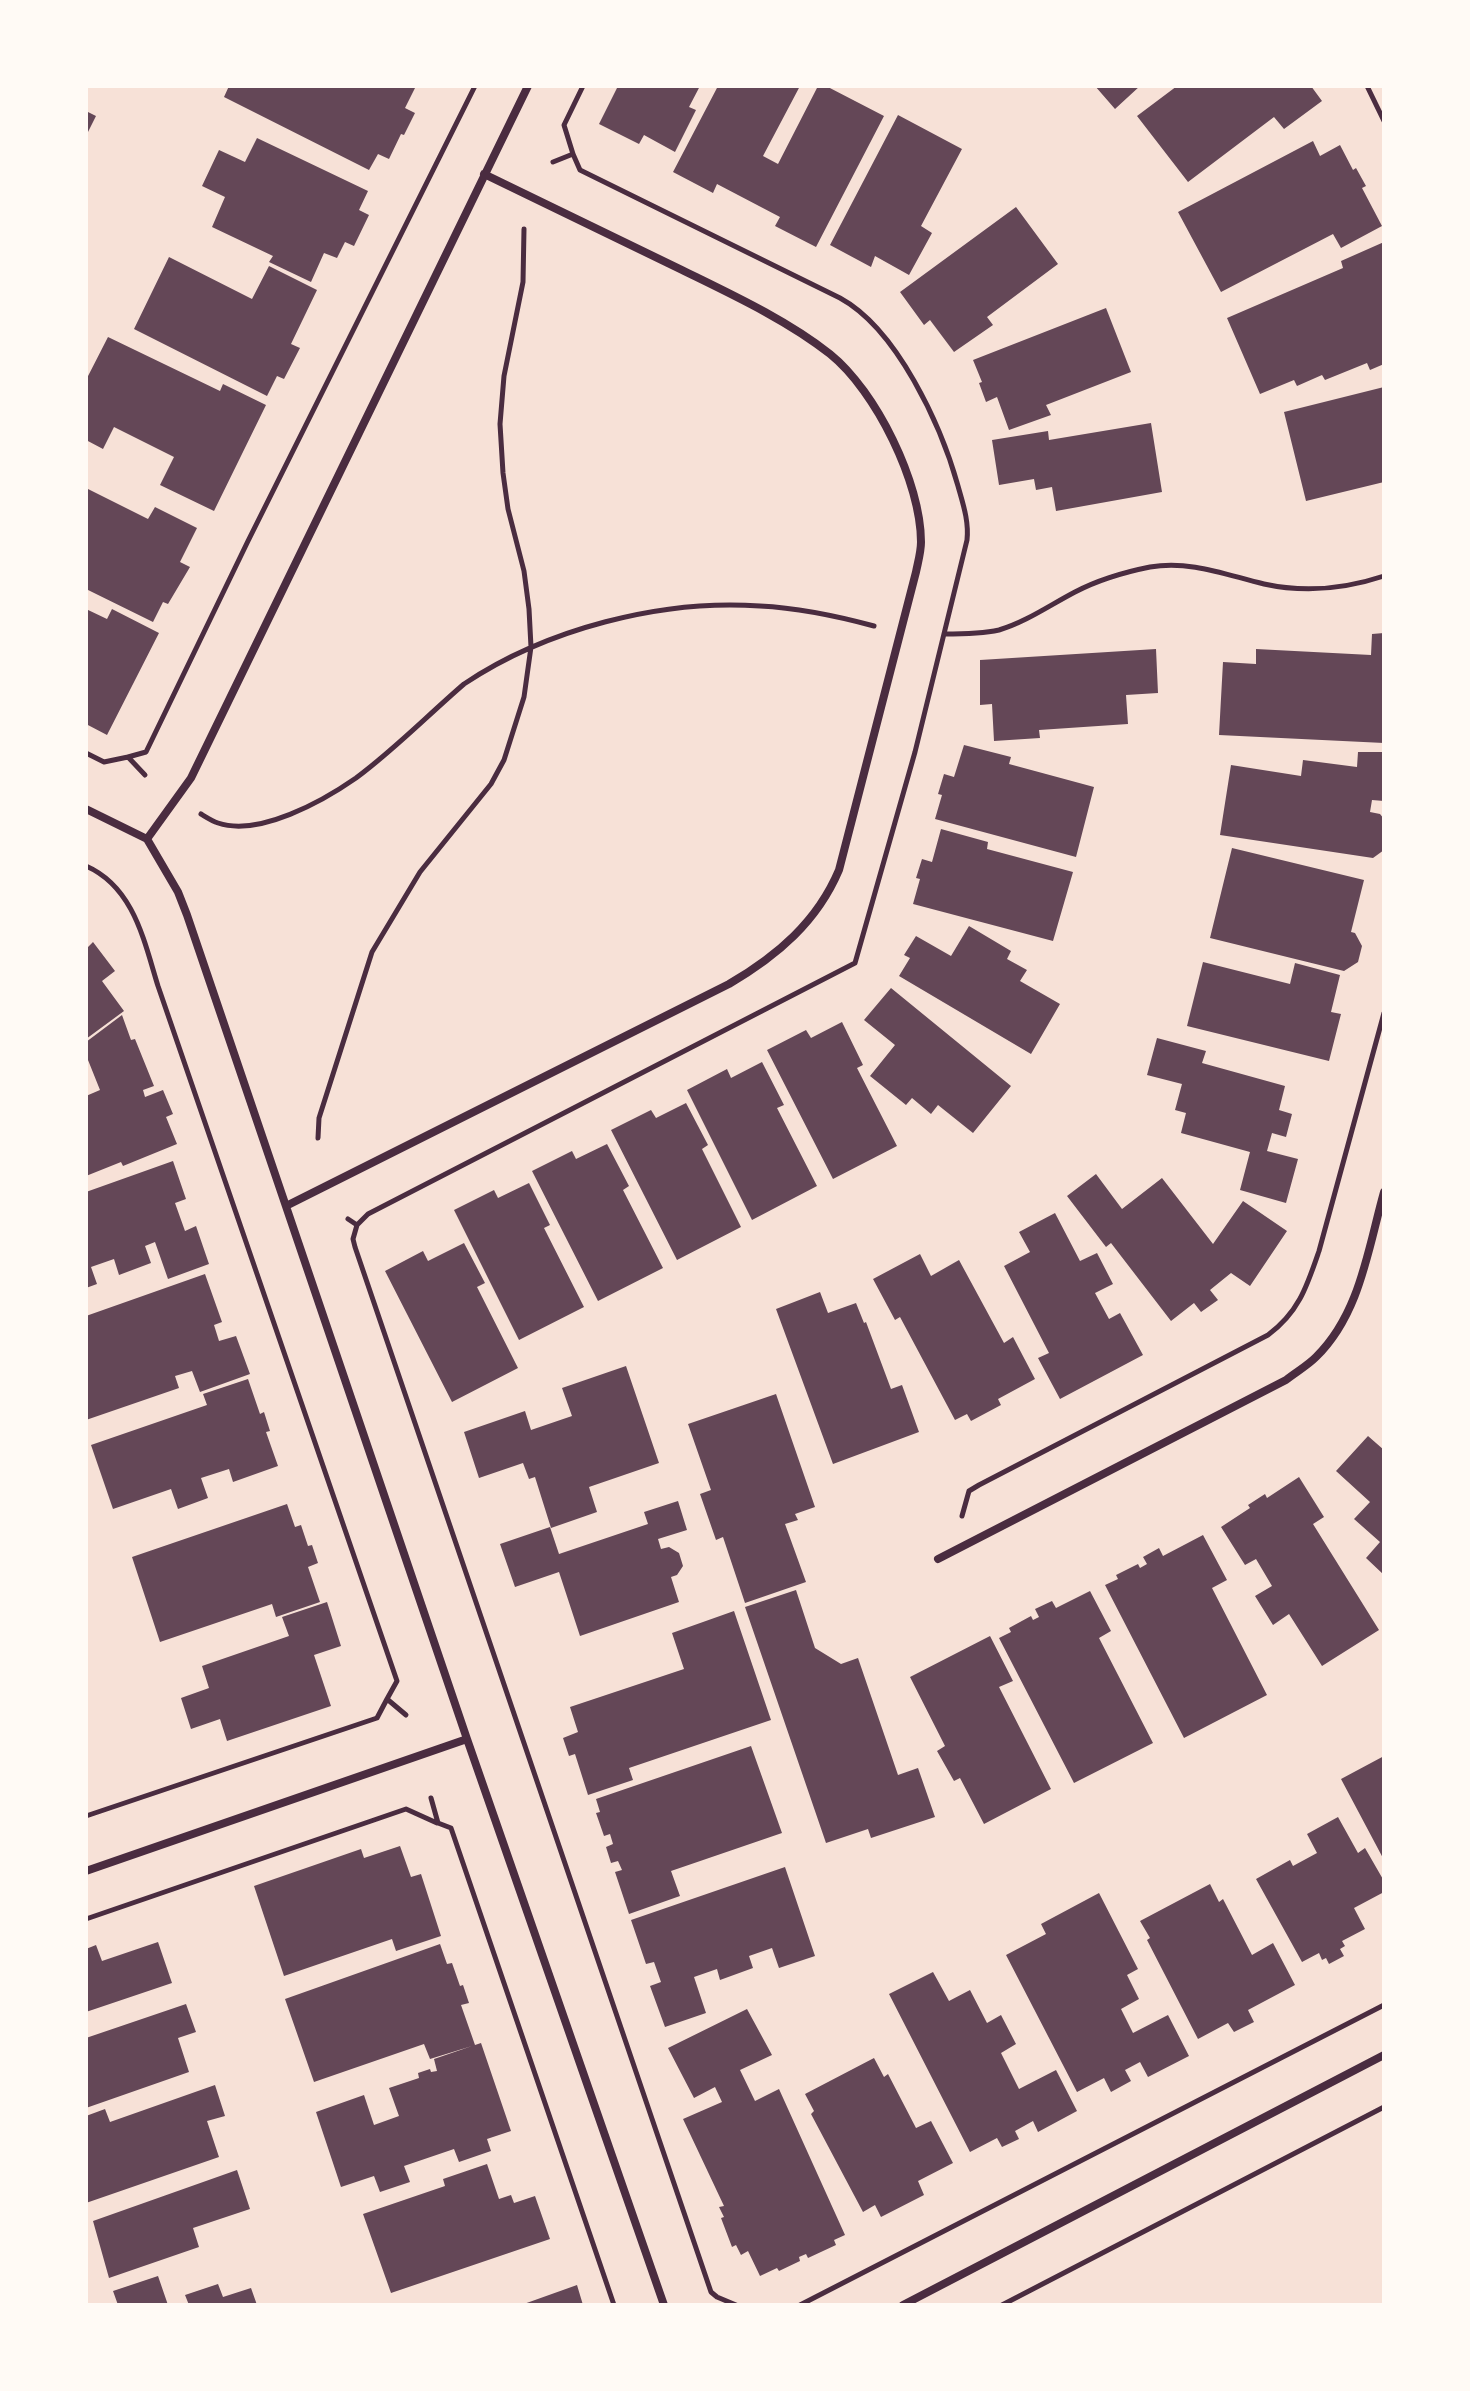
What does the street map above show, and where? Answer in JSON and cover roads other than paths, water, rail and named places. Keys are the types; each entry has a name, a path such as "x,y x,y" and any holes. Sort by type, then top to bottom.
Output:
{"street":[{"path":"147,839 191,778 528,86"},
{"path":"286,1206 729,984 755,969 795,936 829,892 839,870 916,572 921,542 914,490 906,468 870,402 853,377 830,354 755,306 484,174"},
{"path":"86,809 147,839 178,892 187,915 467,1739 664,2305"},
{"path":"938,1559 1286,1380 1315,1359 1334,1336 1354,1301 1384,1192"},
{"path":"86,1871 467,1739"},
{"path":"903,2305 1384,2055"}]}
